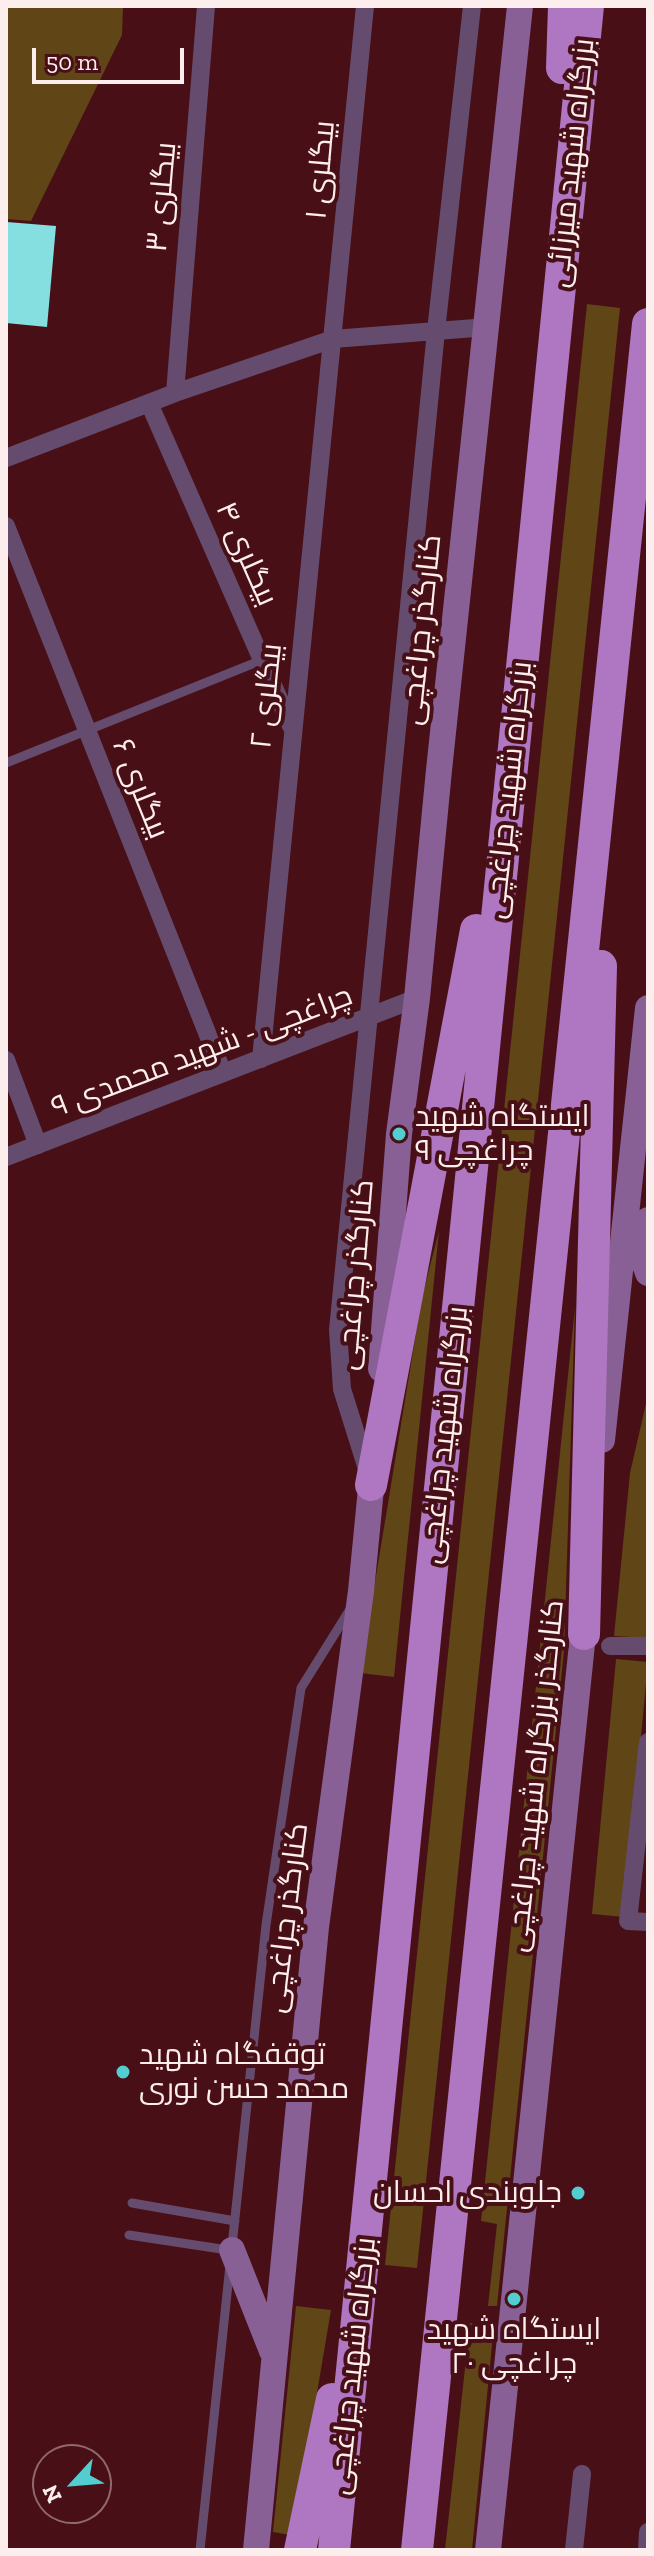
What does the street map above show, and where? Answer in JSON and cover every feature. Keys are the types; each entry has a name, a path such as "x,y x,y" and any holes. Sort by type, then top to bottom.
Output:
{"highway":[{"path":"556,319 564,6"},
{"name":"بزرگراه شهید میرزائی","path":"556,319 588,6"},
{"name":"بزرگراه شهید چراغچی","path":"334,2550 556,319"},
{"path":"417,2550 648,328"},
{"path":"597,1640 608,710"},
{"path":"371,1485 515,722"},
{"path":"300,2550 367,2235"}],"main road":[{"name":"کنارگذر چراغچی","path":"256,2550 316,1927 361,1591 399,1134 417,998 520,6"},
{"name":"کنارگذر بزرگراه شهید چراغچی","path":"488,2550 597,1640 619,1265 648,1008"},
{"path":"637,1121 648,1166"},
{"path":"648,1220 643,1259 648,1273"},
{"path":"232,2250 274,2357"}],"street":[{"name":"بیگلری ۳","path":"175,393 206,6"},
{"name":"بیگلری ۱","path":"333,339 365,6"},
{"path":"371,1485 342,1389 338,1330 436,331 472,6"},
{"path":"6,458 175,393 333,339 488,327"},
{"name":"بیگلری ۲","path":"261,1059 333,339"},
{"name":"بیگلری ۴","path":"149,403 292,728"},
{"name":"بیگلری ۶","path":"6,526 223,1073"},
{"name":"۹ چراغچی - شهید محمدی","path":"6,1157 417,998"},
{"path":"6,1060 38,1145"},
{"path":"597,1640 648,1646"},
{"path":"648,1742 628,1921 648,1922"},
{"path":"574,2550 582,2474"},
{"path":"647,2550 648,2532"}],"lane":[{"path":"6,763 262,660"},
{"path":"200,2550 266,1925 301,1688 361,1591"},
{"path":"132,2203 235,2221"},
{"path":"129,2235 232,2250"}],"shaded area":[{"path":"6,6 123,6 122,35 31,221 6,219"},
{"path":"587,304 620,308 417,2268 385,2265"},
{"path":"439,1231 394,1677 360,1673 422,1297"},
{"path":"575,1307 564,1651 497,2306 488,2306 497,2224 481,2221"},
{"path":"648,1395 648,1638 614,1636 630,1473"},
{"path":"616,1659 648,1662 624,1917 592,1914"},
{"path":"296,2306 331,2310 290,2535 273,2532"},
{"path":"470,2323 494,2324 472,2550 445,2550"}],"building":[{"path":"7,222 56,226 47,327 6,323"}],"place":[{"name":"ایستگاه شهید چراغچی ۹","path":"399,1134"},
{"name":"توقفگاه شهید محمد حسن نوری","path":"123,2072"},
{"name":"جلوبندی احسان","path":"578,2193"},
{"name":"ایستگاه شهید چراغچی ۲۰","path":"514,2299"}]}
